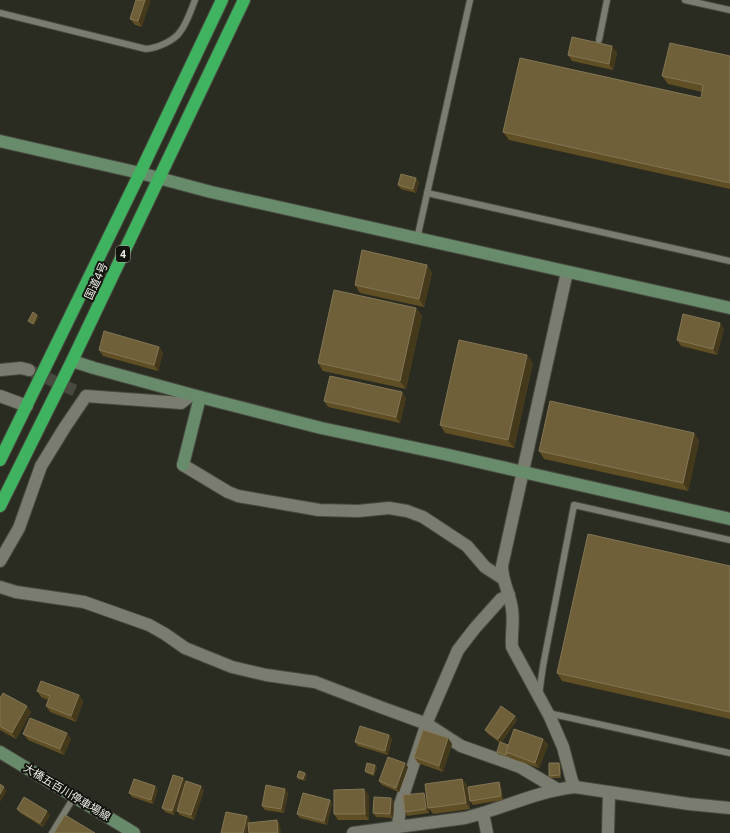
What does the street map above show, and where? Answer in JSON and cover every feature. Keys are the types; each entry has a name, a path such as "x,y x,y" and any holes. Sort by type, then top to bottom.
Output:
{"highway":[{"name":"国道4号","path":"0,460 140,173 222,0"},
{"name":"国道4号","path":"0,506 72,361 244,0"}],"street":[{"path":"0,141 140,173 211,192 730,308"},
{"path":"567,272 503,561 502,578 509,595 513,611 511,638 512,647 548,713 563,747 575,787"},
{"path":"72,361 196,396 321,428 730,519"},
{"path":"0,370 21,368 29,370"},
{"path":"0,562 20,528 41,466 65,427 82,394 181,403 196,396"},
{"path":"0,396 27,406"},
{"path":"196,396 183,465 228,492 238,496 319,510 358,511 389,508 407,511 423,517 467,546 485,567 502,578"},
{"path":"0,588 16,592 84,602 149,625 185,648 206,657 232,666 266,674 315,682 427,724 461,746 520,767 557,789"},
{"path":"399,830 400,805 429,717 458,650 501,599 509,595"},
{"name":"大橋五百川停車場線","path":"0,752 134,833"},
{"path":"353,833 399,830 465,818 557,789 575,787 689,804 730,808"},
{"path":"608,833 609,792"},
{"path":"483,813 487,833"}],"lane":[{"path":"0,13 146,50 155,49 180,33 196,0"},
{"path":"417,239 470,0"},
{"path":"598,40 607,0"},
{"path":"685,0 730,10"},
{"path":"427,193 730,261"},
{"path":"539,697 543,666 574,505 730,540"},
{"path":"548,713 730,753"},
{"path":"52,833 74,797"}],"building":[{"path":"136,0 145,0 138,21 130,19"},
{"path":"572,37 612,46 609,64 568,55"},
{"path":"670,43 730,56 730,183 503,132 520,58 701,98 703,85 662,76"},
{"path":"401,174 416,178 413,189 398,185"},
{"path":"362,250 427,265 419,299 355,285"},
{"path":"334,290 416,308 400,381 318,363"},
{"path":"33,312 37,315 33,324 28,321"},
{"path":"683,314 720,323 713,349 677,340"},
{"path":"104,331 159,347 154,365 99,350"},
{"path":"459,340 527,355 508,440 440,425"},
{"path":"330,376 402,392 396,417 324,401"},
{"path":"550,401 694,433 683,483 539,451"},
{"path":"588,534 730,566 730,712 557,673"},
{"path":"41,681 79,695 71,716 46,706 50,696 37,691"},
{"path":"3,693 27,706 12,733 0,726 0,698"},
{"path":"501,706 515,716 498,739 485,730"},
{"path":"30,718 67,733 60,749 23,734"},
{"path":"360,726 389,735 385,751 355,742"},
{"path":"514,729 543,739 535,763 506,752"},
{"path":"423,730 448,738 439,766 414,757"},
{"path":"500,742 508,745 506,755 497,752"},
{"path":"388,757 405,763 396,788 379,781"},
{"path":"367,763 375,765 373,774 365,771"},
{"path":"549,763 559,763 560,775 549,776"},
{"path":"299,771 305,773 303,779 297,777"},
{"path":"173,775 183,778 172,811 162,808"},
{"path":"134,779 155,786 151,800 129,793"},
{"path":"462,779 466,803 428,808 425,784"},
{"path":"186,781 201,786 191,815 177,811"},
{"path":"499,782 501,796 470,801 468,787"},
{"path":"0,784 4,787 0,794"},
{"path":"266,785 285,789 281,809 262,806"},
{"path":"364,789 365,814 334,814 334,790"},
{"path":"303,793 330,800 324,821 297,814"},
{"path":"424,793 426,809 405,812 403,795"},
{"path":"24,797 47,811 40,823 17,809"},
{"path":"374,797 391,798 390,814 373,813"},
{"path":"226,812 247,816 243,833 221,833"},
{"path":"65,815 95,833 54,833"},
{"path":"277,820 278,833 249,833 248,823"}],"tunnel":[{"path":"31,371 78,392"}]}
